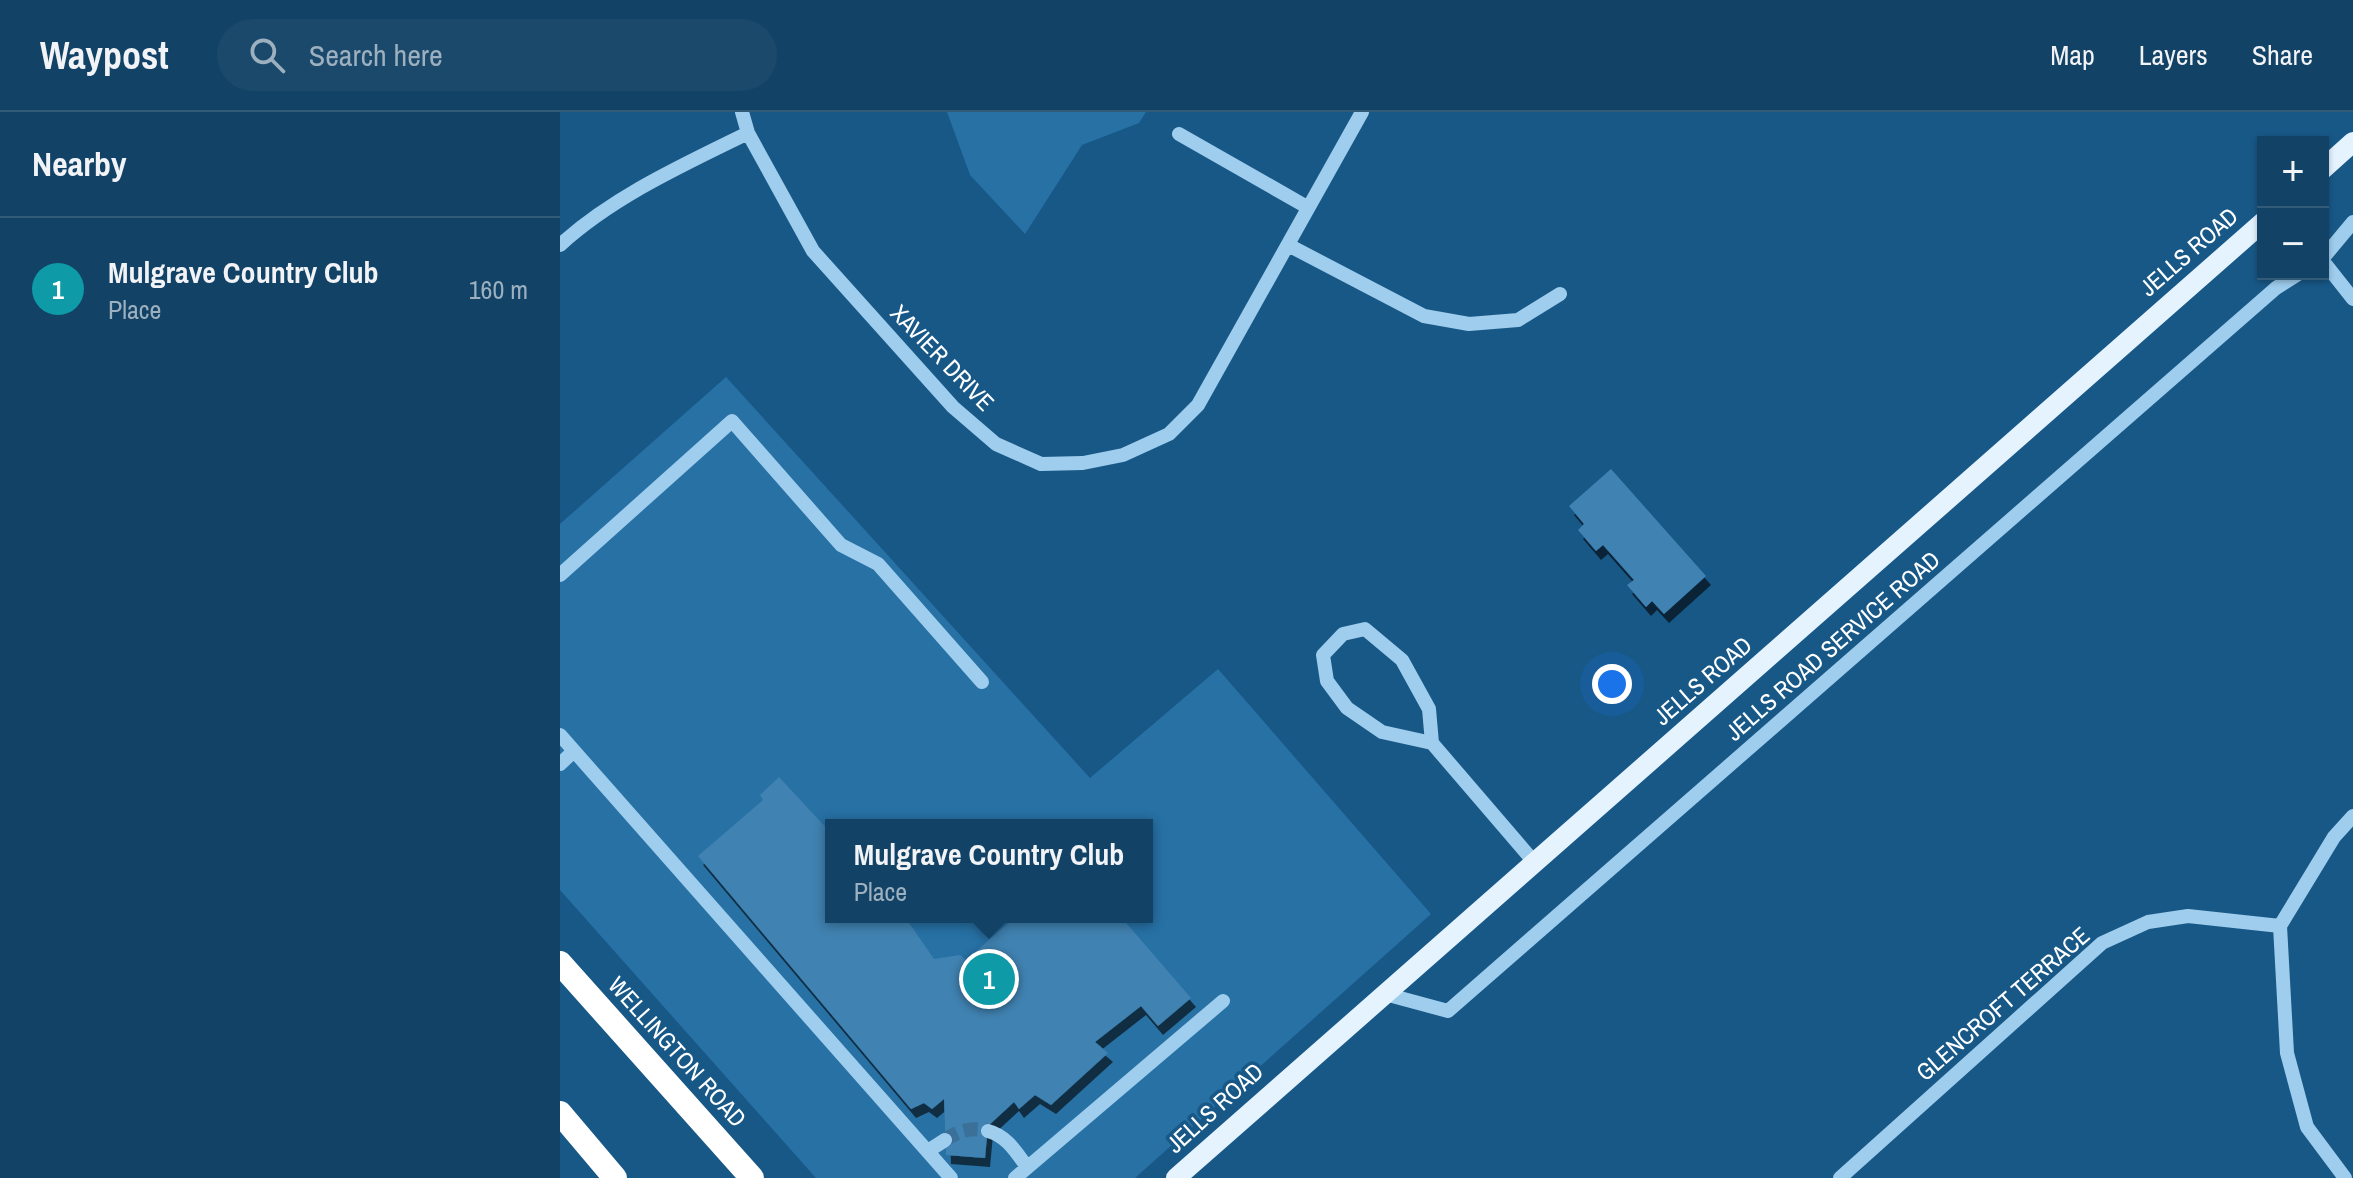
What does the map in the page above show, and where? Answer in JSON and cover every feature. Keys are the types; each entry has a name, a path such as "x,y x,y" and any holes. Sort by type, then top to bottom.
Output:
{"highway":[{"name":"WELLINGTON ROAD","path":"560,963 752,1178"},
{"path":"560,1113 615,1178"}],"main road":[{"path":"2329,164 2353,142"},
{"name":"JELLS ROAD","path":"1176,1178 2257,227"}],"street":[{"name":"XAVIER DRIVE","path":"742,112 748,133 813,251 953,407 996,444 1041,464 1083,463 1123,455 1169,434 1198,405 1362,112"},
{"path":"560,245 581,226 651,181 748,133"},
{"path":"1179,134 1307,207"},
{"path":"2329,252 2353,222"},
{"path":"1288,245 1424,316 1469,324 1518,320 1560,294"},
{"path":"2329,268 2353,299"},
{"name":"JELLS ROAD SERVICE ROAD","path":"1385,994 1448,1011 2264,298 2290,280"},
{"path":"560,575 732,421 841,545 878,564 982,682"},
{"path":"1432,743 1382,732 1347,708 1327,681 1323,655 1343,634 1365,629 1402,660 1429,709 1432,743 1535,863"},
{"path":"560,735 951,1178"},
{"path":"560,764 574,751"},
{"path":"2345,1178 2307,1127 2287,1053 2280,926 2334,837 2353,816"},
{"name":"GLENCROFT TERRACE","path":"1840,1178 2102,943 2148,922 2188,916 2280,926"},
{"path":"1015,1178 1223,1001"},
{"path":"988,1131 998,1134 1008,1143 1027,1167"},
{"path":"928,1151 945,1140"}],"shaded area":[{"path":"947,112 1146,112 1139,123 1082,145 1025,234 970,175"},
{"path":"726,377 1090,778 1218,669 1431,914 1135,1178 816,1178 560,890 560,524"}],"building":[{"path":"1611,469 1706,576 1664,614 1652,601 1646,607 1627,585 1634,580 1603,545 1596,551 1578,530 1584,524 1569,506"},
{"path":"779,777 825,827 825,923 909,923 934,959 960,955 966,960 1009,923 1126,923 1191,998 1158,1026 1141,1006 1095,1042 1108,1053 1051,1105 1035,1095 1019,1109 1014,1102 988,1126 985,1158 946,1155 944,1099 932,1109 924,1103 911,1109 698,856 763,800 760,795"}],"tunnel":[{"path":"945,1140 966,1130 988,1131"}],"place":[{"name":"Mulgrave Country Club","path":"989,979"}]}
